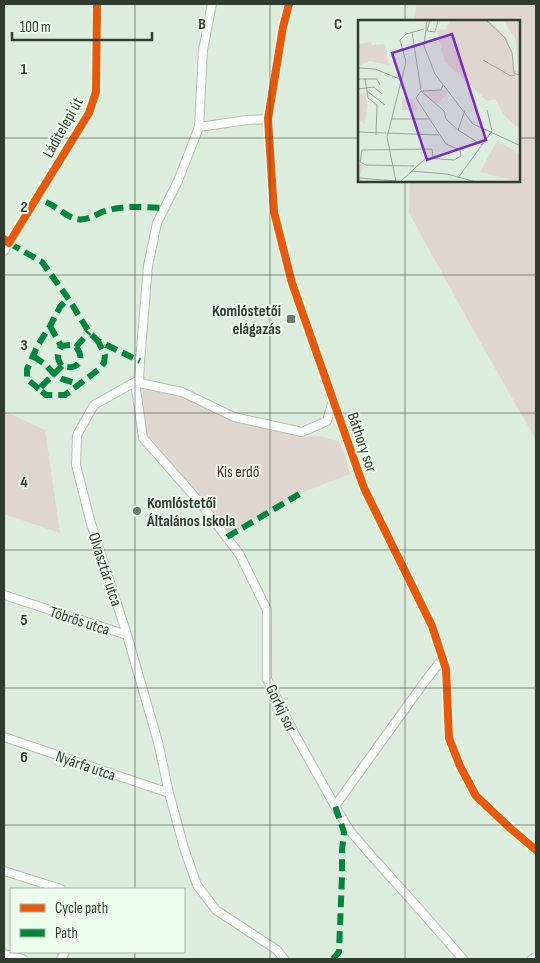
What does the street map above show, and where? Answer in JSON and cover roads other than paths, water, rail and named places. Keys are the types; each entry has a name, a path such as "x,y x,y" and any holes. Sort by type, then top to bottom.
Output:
{"street":[{"name":"Láditelepi út","path":"4,250 6,241 89,113 96,92 97,4"},
{"name":"Gorkij sor","path":"212,4 203,50 199,127 178,181 157,223 148,266 137,382 143,438 202,505 240,555 268,610 267,679 293,731 350,831 463,959"},
{"name":"Báthory sor","path":"289,4 283,27 268,119 274,212 292,283 364,488 432,626 446,669 449,738 460,766 476,796 536,850"},
{"path":"199,127 268,119"},
{"path":"137,382 182,392 234,417 302,432 327,421 334,400"},
{"name":"Olvasztár utca","path":"137,382 94,405 77,435 76,465 90,520 127,635 158,742 168,794 197,885 216,910 277,950 284,959"},
{"name":"Töbrös utca","path":"4,595 127,635"},
{"path":"335,806 443,658"},
{"name":"Nyárfa utca","path":"4,737 168,794"},
{"path":"4,871 58,888"},
{"path":"4,954 23,959"},
{"path":"532,959 536,956"}],"place":[{"name":"Komlóstetői elágazás","path":"291,319"},
{"name":"Komlóstetői Általános Iskola","path":"137,511"}],"park label":[{"name":"Kis erdő","path":"238,471"}]}
